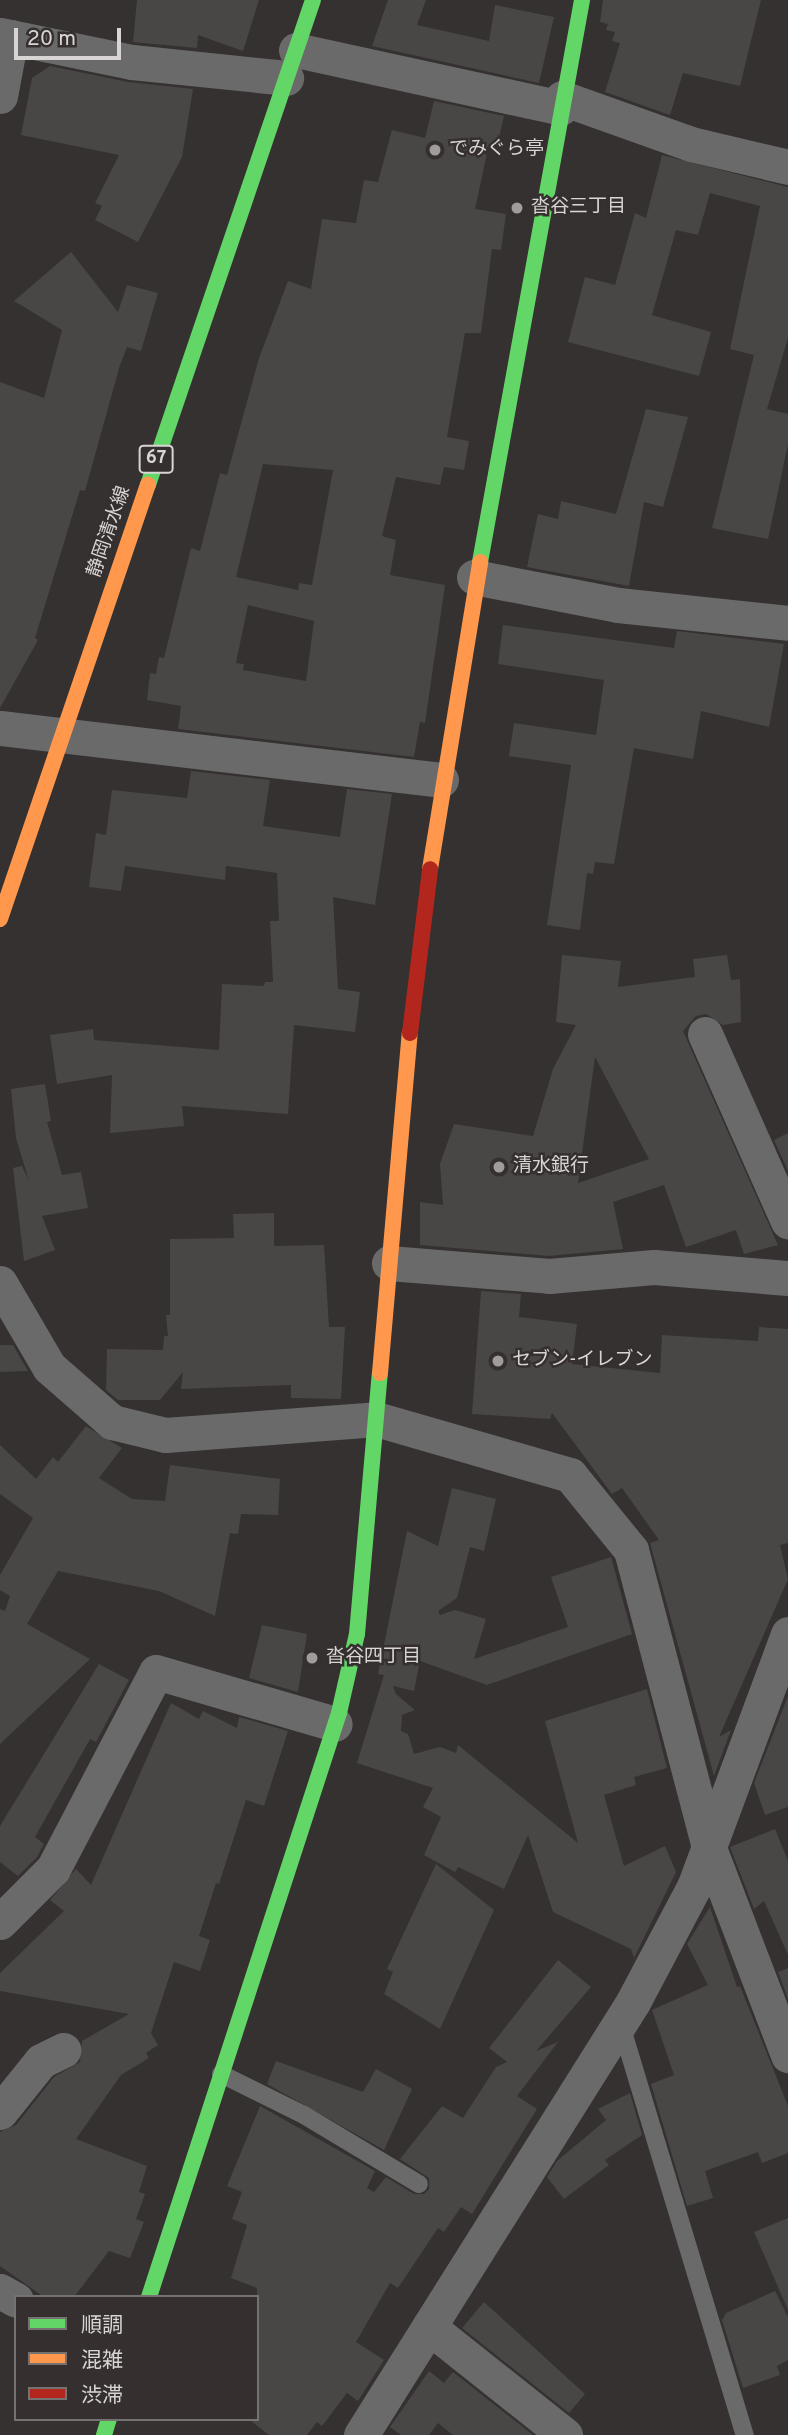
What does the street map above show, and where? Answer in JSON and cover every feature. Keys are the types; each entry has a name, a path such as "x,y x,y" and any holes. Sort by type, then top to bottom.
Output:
{"street":[{"name":"静岡清水線","path":"0,919 313,0"},
{"path":"150,2295 335,1724 356,1634 412,1006 441,780 474,577 582,0"},
{"path":"0,96 6,36 132,62 291,64 562,103 691,144 788,167"},
{"path":"474,577 618,605 788,623"},
{"path":"0,728 441,780"},
{"path":"705,1034 788,1221"},
{"path":"389,1262 549,1276 654,1267 788,1278"},
{"path":"0,1283 49,1367 112,1422 165,1435 376,1419 570,1475 631,1550 709,1848 786,2043"},
{"path":"361,2435 621,2022 694,1887 788,1634"},
{"path":"7,1904 53,1869 156,1672 335,1724"},
{"path":"0,2112 41,2061 64,2050"},
{"path":"429,2327 565,2435"}],"lane":[{"path":"621,2022 745,2435"},
{"path":"222,2074 304,2115 419,2184"}],"building":[{"path":"137,0 259,0 243,51 198,35 197,48 133,42"},
{"path":"388,0 426,0 417,25 489,41 495,5 554,17 539,83 372,46"},
{"path":"603,0 761,0 740,86 683,73 670,115 605,92 620,43 612,41 615,32 606,30 608,24 600,22"},
{"path":"50,66 128,82 193,89 182,157 138,242 95,220 102,206 95,203 119,155 21,135 32,78"},
{"path":"434,101 504,116 497,146 489,144 475,209 506,214 501,250 492,249 481,333 465,333 447,437 469,441 464,470 444,467 440,485 396,477 382,536 396,540 390,575 445,585 425,723 420,722 414,757 178,729 181,706 147,700 150,673 156,674 159,657 164,658 191,548 200,551 220,473 227,475 259,358 288,281 311,289 322,219 356,223 364,180 378,182 392,130 425,138","holes":["263,464 333,470 312,585 299,583 298,590 236,577","248,605 314,621 306,681 243,670 244,664 236,663"]},
{"path":"662,155 788,187 788,338 767,409 788,414 788,444 768,539 712,528 754,355 730,349 760,206 710,193 698,235 676,230 652,315 711,332 699,376 568,342 585,277 615,285 635,213 646,218"},
{"path":"71,252 118,312 127,285 158,293 141,351 127,347 120,365 85,491 80,490 35,638 38,640 0,708 0,382 44,398 62,330 14,301"},
{"path":"646,409 688,417 663,507 644,502 629,586 527,567 538,514 558,519 561,501 616,514"},
{"path":"503,625 674,648 677,631 784,644 769,727 701,711 693,759 634,748 614,864 595,862 593,874 587,873 580,930 547,925 571,765 509,756 514,723 596,735 604,680 498,664"},
{"path":"191,771 270,780 263,826 340,837 347,789 392,794 375,905 333,897 338,989 360,992 355,1032 294,1025 288,1114 182,1106 184,1126 110,1133 112,1075 57,1084 50,1035 93,1029 94,1040 219,1050 222,984 264,986 265,982 273,982 270,921 279,921 277,873 226,866 225,880 125,866 121,891 89,887 96,833 106,835 112,790 187,798"},
{"path":"562,955 621,961 618,987 695,977 693,959 727,955 731,980 740,979 741,1022 723,1025 706,1014 696,1016 683,1031 778,1245 744,1254 736,1230 686,1247 664,1185 613,1202 623,1249 549,1256 420,1245 420,1202 443,1205 440,1164 454,1124 533,1136 553,1069 576,1025 556,1022","holes":["595,1057 649,1159 578,1183"]},
{"path":"45,1084 51,1121 47,1122 62,1175 81,1172 88,1208 42,1216 55,1250 24,1261 13,1168 22,1166 29,1181 16,1138 11,1089"},
{"path":"788,1133 788,1171 774,1140"},
{"path":"274,1213 274,1246 324,1245 329,1327 345,1327 341,1399 291,1398 291,1385 181,1389 183,1372 160,1400 118,1400 106,1390 107,1349 163,1350 164,1336 168,1336 166,1315 170,1315 170,1239 234,1238 233,1214"},
{"path":"481,1291 521,1294 519,1317 577,1324 572,1364 660,1373 662,1335 758,1341 759,1327 788,1329 788,1543 780,1545 788,1579 719,1737 731,1730 714,1776 650,1543 659,1540 622,1488 612,1494 552,1413 550,1419 472,1414"},
{"path":"0,1345 13,1345 28,1371 0,1372"},
{"path":"86,1426 122,1448 99,1478 132,1499 165,1501 170,1465 280,1479 278,1515 241,1514 238,1534 230,1533 215,1616 159,1591 58,1571 27,1624 90,1659 0,1744 0,1609 5,1611 10,1596 0,1590 0,1575 33,1518 0,1494 0,1445 36,1479 53,1457 58,1462"},
{"path":"452,1488 496,1499 484,1551 470,1547 457,1598 438,1611 440,1615 455,1610 486,1619 474,1659 568,1627 551,1577 611,1557 632,1634 487,1685 420,1661 414,1691 393,1686 396,1694 415,1710 402,1715 401,1731 408,1734 414,1754 440,1747 456,1753 458,1745 578,1843 545,1721 647,1689 667,1768 634,1777 636,1785 604,1795 624,1866 665,1846 676,1872 634,1958 631,1949 553,1912 528,1835 504,1889 458,1867 455,1872 424,1855 441,1817 423,1807 433,1788 357,1763 384,1675 378,1674 407,1531 438,1546"},
{"path":"262,1625 307,1634 298,1692 249,1678"},
{"path":"99,1664 129,1680 96,1742 90,1739 35,1837 44,1844 37,1857 18,1876 0,1862 0,1826"},
{"path":"788,1696 788,1807 765,1815 754,1783"},
{"path":"171,1703 199,1719 203,1711 237,1728 239,1717 288,1731 264,1806 246,1800 199,1936 210,1940 200,1971 174,1962 151,2033 158,2045 146,2053 149,2058 121,2075 76,2139 147,2166 139,2192 145,2194 136,2219 144,2222 130,2258 109,2251 76,2295 41,2295 0,2266 0,2132 16,2125 54,2077 80,2062 82,2041 129,2014 0,1991 0,1973 64,1911 50,1900 76,1869 91,1885"},
{"path":"775,1829 788,1861 788,1955 764,1901 754,1909 730,1847"},
{"path":"436,1864 494,1910 440,2029 384,1994 393,1972 387,1969"},
{"path":"710,1907 737,1987 740,1986 788,2106 788,2153 762,2163 758,2152 705,2171 713,2198 687,2206 651,2084 674,2075 652,2010 708,1985 687,1944"},
{"path":"558,1960 591,1987 536,2051 558,2042 517,2096 537,2109 472,2214 461,2207 444,2232 438,2228 398,2288 390,2283 356,2342 384,2360 358,2401 347,2393 322,2426 317,2422 307,2435 269,2435 251,2421 259,2421 259,2295 257,2288 231,2278 247,2225 232,2219 242,2192 227,2186 260,2106 375,2171 367,2188 374,2192 386,2177 414,2194 424,2194 429,2189 429,2178 400,2159 442,2106 463,2118 496,2067 507,2062 489,2048"},
{"path":"788,1968 788,1999 778,1972"},
{"path":"276,2061 363,2092 376,2069 412,2089 384,2150 267,2084"},
{"path":"630,2093 642,2135 605,2160 609,2165 564,2199 547,2177 557,2161 606,2120 598,2109"},
{"path":"788,2218 788,2310 754,2232"},
{"path":"775,2291 788,2317 788,2360 777,2366 780,2375 743,2388 722,2320 726,2313"},
{"path":"484,2302 585,2394 569,2413 462,2328"},
{"path":"429,2371 444,2383 453,2372 533,2435 453,2435 438,2423 429,2435 401,2435 390,2427"}],"traffic: fast":[{"path":"148,485 313,0"},
{"path":"480,562 582,0"},
{"path":"150,2295 339,1713 357,1634 380,1373"},
{"path":"104,2435 108,2421"}],"traffic: slow":[{"path":"0,919 148,485"},
{"path":"430,869 480,562"},
{"path":"380,1373 410,1033"}],"traffic: jam":[{"path":"410,1033 430,869"}],"place":[{"name":"でみぐら亭","path":"435,150"},
{"name":"沓谷三丁目","path":"517,208"},
{"name":"清水銀行","path":"499,1167"},
{"name":"セブン-イレブン","path":"498,1361"},
{"name":"沓谷四丁目","path":"312,1658"}]}
